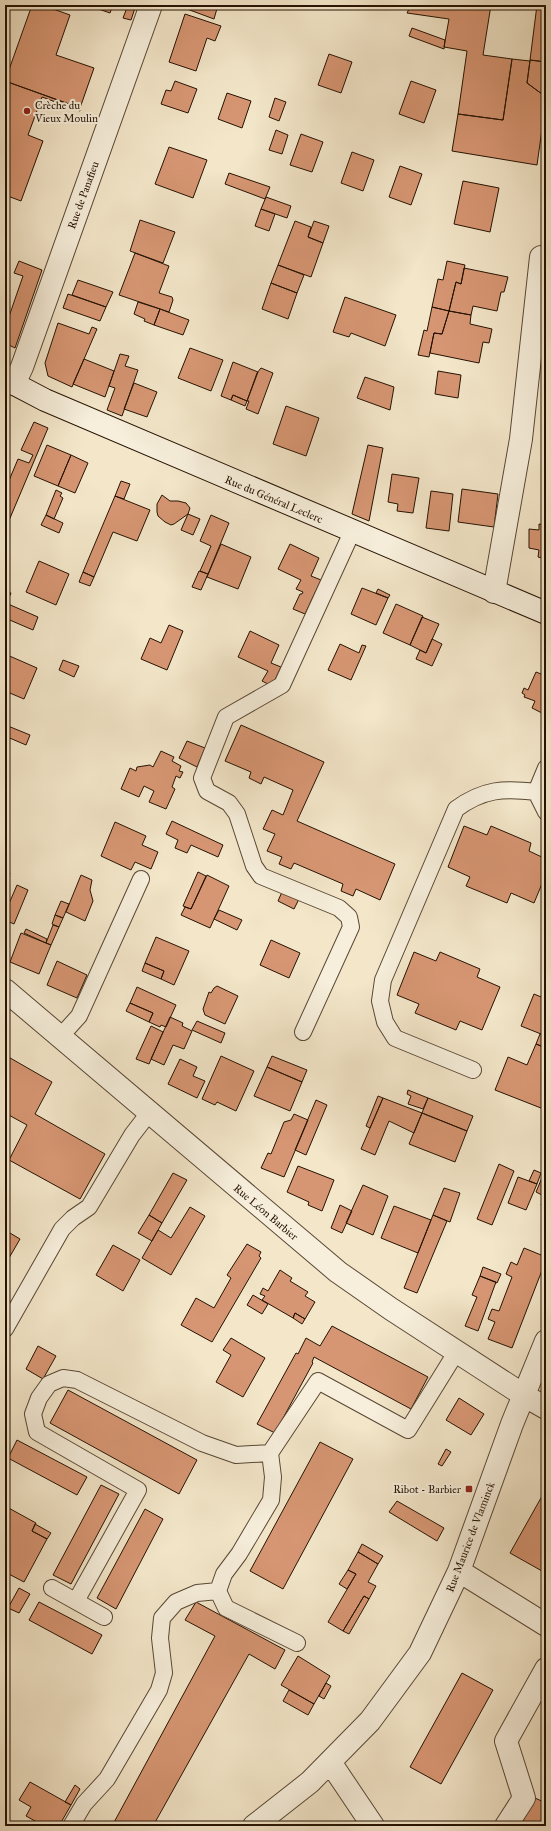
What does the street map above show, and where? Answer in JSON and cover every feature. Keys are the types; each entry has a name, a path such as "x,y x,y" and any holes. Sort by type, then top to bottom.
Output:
{"street":[{"name":"Rue de Panafieu","path":"10,382 22,367 151,5"},
{"path":"494,592 521,439 541,257"},
{"name":"Rue du Général Leclerc","path":"10,382 45,400 352,532 546,613"},
{"name":"Rue Léon Barbier","path":"5,990 338,1272 391,1309 546,1408"},
{"name":"Rue Maurice de Vlaminck","path":"254,1826 310,1782 370,1721 420,1653 459,1571 512,1424 525,1396 546,1341"},
{"path":"459,1571 546,1625"},
{"path":"506,1826 524,1798 506,1741 546,1669"},
{"path":"330,1762 373,1826"}],"lane":[{"path":"303,1032 350,927 349,917 339,908 261,876 254,866 236,814 229,803 207,791 202,778 226,717 282,685 352,532"},
{"path":"546,768 536,792 546,812"},
{"path":"473,1070 395,1038 385,1022 380,1001 383,980 456,809 470,799 490,792 510,789 536,792"},
{"path":"60,1037 79,1016 141,879"},
{"path":"5,1329 62,1229 73,1218 89,1207 132,1135 149,1113"},
{"path":"297,1643 226,1608 218,1591 224,1574 239,1554 270,1500 274,1477 270,1453 318,1381 408,1430 457,1351"},
{"path":"76,1601 138,1490 37,1432 33,1414 39,1398 49,1384 63,1378 77,1380 202,1443 236,1455 270,1453"},
{"path":"52,1588 104,1617"},
{"path":"71,1826 84,1804 107,1779 159,1690 164,1673 160,1638 162,1618 176,1602 197,1593 218,1591"}],"building":[{"path":"32,5 42,5 70,15 56,55 94,68 80,108 5,81"},
{"path":"87,5 113,5 110,13"},
{"path":"128,5 136,5 131,20 123,18"},
{"path":"188,5 218,5 214,19 187,9"},
{"path":"411,5 491,5 483,55 512,59 503,120 458,114 467,51 444,47 449,19 407,13"},
{"path":"537,5 546,5 546,62 530,60"},
{"path":"185,14 221,26 215,41 207,38 196,71 169,62"},
{"path":"412,28 445,40 444,49 409,36"},
{"path":"329,54 352,62 341,93 318,85"},
{"path":"512,59 530,61 527,83 546,97 546,122 543,122 537,165 452,151 458,114 503,120"},
{"path":"530,60 546,62 546,97 527,83"},
{"path":"5,81 80,108 80,111 42,97 28,135 43,141 21,201 5,195"},
{"path":"175,81 197,89 188,113 161,104 166,90 171,91"},
{"path":"411,81 436,90 424,123 399,114"},
{"path":"227,93 251,101 242,128 218,119"},
{"path":"275,98 286,102 279,121 269,117"},
{"path":"276,130 288,135 282,154 269,150"},
{"path":"301,134 323,142 312,172 290,165"},
{"path":"169,147 207,160 193,198 155,184"},
{"path":"352,152 374,160 363,191 341,183"},
{"path":"400,166 422,174 411,205 389,197"},
{"path":"229,173 270,187 265,199 225,184"},
{"path":"463,181 499,188 490,232 454,224"},
{"path":"266,197 291,206 287,218 261,209"},
{"path":"261,209 275,214 269,231 255,226"},
{"path":"140,220 175,232 163,263 130,251"},
{"path":"295,221 311,227 308,237 323,243 311,277 278,265"},
{"path":"314,221 329,226 323,243 308,237"},
{"path":"135,253 169,266 159,293 172,297 173,300 169,312 119,295"},
{"path":"19,261 42,270 15,348 5,343 5,328 23,276 14,273"},
{"path":"447,261 465,265 461,284 456,282 449,311 432,307 438,279 443,280"},
{"path":"278,265 304,275 297,293 271,283"},
{"path":"464,268 508,277 504,292 501,292 497,311 473,306 471,315 449,311 456,282 461,284"},
{"path":"78,280 113,292 106,307 72,295"},
{"path":"271,283 297,293 288,319 262,309"},
{"path":"68,294 106,307 100,321 63,308"},
{"path":"345,297 396,315 385,346 351,333 349,337 333,332"},
{"path":"138,302 160,309 154,325 144,321 145,319 134,314"},
{"path":"432,307 449,311 442,334 434,333 429,357 418,355 424,330 427,331"},
{"path":"160,309 189,320 183,335 154,325"},
{"path":"449,311 471,315 470,324 492,329 489,343 483,342 479,363 430,353 434,333 442,334"},
{"path":"58,323 89,334 92,327 97,329 72,387 48,376 45,363"},
{"path":"190,348 223,360 211,391 178,378"},
{"path":"120,354 129,356 125,366 138,370 122,416 107,410 115,388 109,386"},
{"path":"84,359 114,371 105,397 73,384"},
{"path":"233,362 258,372 247,401 233,395 231,400 221,396"},
{"path":"261,368 273,373 258,414 246,409 249,401 247,401 257,373"},
{"path":"438,371 461,375 458,398 435,394"},
{"path":"365,377 394,387 390,410 357,398"},
{"path":"134,383 157,392 147,417 124,409"},
{"path":"233,395 247,401 245,406 231,400"},
{"path":"286,406 319,418 306,456 273,444"},
{"path":"34,422 48,428 5,530 5,490 18,459 29,463 33,455 21,450"},
{"path":"47,445 71,455 58,486 34,476"},
{"path":"368,445 383,448 369,521 352,514"},
{"path":"71,455 88,463 75,493 58,486"},
{"path":"392,474 419,478 413,513 397,511 398,504 388,502"},
{"path":"121,481 130,484 124,499 115,496"},
{"path":"462,489 498,494 494,527 458,522"},
{"path":"56,490 62,493 60,496 63,498 54,519 46,515"},
{"path":"431,491 453,494 449,531 426,528"},
{"path":"162,495 170,501 186,503 190,508 188,514 174,524 171,525 165,522 158,516 157,512 157,504"},
{"path":"115,496 150,510 137,541 113,532 94,577 83,572"},
{"path":"188,514 200,519 193,535 181,530"},
{"path":"46,515 63,523 59,533 41,525"},
{"path":"211,515 229,523 208,574 200,571 211,546 200,541"},
{"path":"539,524 546,525 546,559 538,557 539,550 529,548 529,529 539,530"},
{"path":"221,544 251,557 238,589 207,577"},
{"path":"290,544 319,558 311,576 321,580 305,614 293,609 300,594 303,592 296,589 301,580 278,569"},
{"path":"39,561 69,574 56,605 26,592"},
{"path":"199,571 208,574 201,590 192,587"},
{"path":"83,572 94,577 90,586 79,582"},
{"path":"362,588 388,598 376,625 351,614"},
{"path":"378,589 390,595 388,598 376,593"},
{"path":"5,591 11,593 5,607"},
{"path":"8,604 38,617 33,630 5,618 5,611"},
{"path":"396,604 423,616 410,645 383,633"},
{"path":"422,617 439,624 426,653 410,645"},
{"path":"169,625 183,631 167,670 141,659 150,638 161,643"},
{"path":"250,631 279,645 271,663 281,667 272,686 262,681 268,671 238,657"},
{"path":"432,639 442,644 432,666 416,659 420,650 426,653"},
{"path":"340,644 359,653 362,645 366,646 351,680 328,670"},
{"path":"5,654 37,668 24,699 5,691"},
{"path":"63,660 79,666 74,677 59,670"},
{"path":"536,672 546,676 546,707 542,713 532,708 535,701 524,697 525,695 522,693 524,688 528,690"},
{"path":"241,725 324,762 297,821 395,864 380,900 356,889 353,896 341,891 343,884 294,863 291,869 279,864 282,857 267,851 275,834 263,829 272,810 283,815 293,790 264,777 261,784 249,778 251,772 225,761"},
{"path":"8,726 30,735 26,745 5,736"},
{"path":"187,741 205,748 197,767 179,758"},
{"path":"161,751 174,757 172,761 181,766 179,771 183,772 180,778 176,776 172,787 175,789 166,809 149,802 154,791 144,786 139,797 121,789 130,768 136,771 137,767 150,765 153,767"},
{"path":"172,821 223,845 218,857 191,845 187,853 175,848 178,840 166,834"},
{"path":"115,822 146,836 142,845 158,852 151,869 135,862 131,870 101,856"},
{"path":"464,826 487,835 491,826 531,843 529,851 546,859 546,874 534,903 511,893 507,903 466,886 470,877 448,867"},
{"path":"5,871 10,873 5,885"},
{"path":"198,872 206,876 191,909 183,906"},
{"path":"81,875 92,880 90,890 93,901 85,921 66,912"},
{"path":"207,875 229,886 210,928 181,915 185,907 191,909"},
{"path":"17,885 28,890 14,924 5,920 5,913"},
{"path":"282,892 299,899 294,909 278,901"},
{"path":"61,901 69,904 63,918 55,915"},
{"path":"219,910 242,920 237,930 214,919"},
{"path":"55,915 63,918 59,927 52,924"},
{"path":"53,925 59,927 51,945 46,943"},
{"path":"26,929 47,939 46,943 24,933"},
{"path":"21,933 51,945 39,974 10,962"},
{"path":"156,937 189,951 174,985 161,979 164,971 145,963"},
{"path":"271,940 300,953 289,978 260,965"},
{"path":"414,952 436,961 440,952 480,969 477,977 500,987 482,1030 460,1021 456,1030 415,1013 419,1004 397,995"},
{"path":"57,961 87,975 77,998 47,985"},
{"path":"145,963 164,971 161,979 142,971"},
{"path":"217,986 238,996 225,1024 205,1015 203,1009 209,992 211,993"},
{"path":"137,987 176,1005 166,1027 161,1025 160,1027 149,1022 153,1013 130,1003"},
{"path":"534,994 546,999 546,1036 521,1026"},
{"path":"130,1003 153,1013 149,1022 126,1011"},
{"path":"170,1017 183,1023 182,1026 192,1031 184,1049 173,1045 164,1065 151,1059"},
{"path":"197,1021 225,1033 221,1043 192,1030"},
{"path":"151,1026 163,1032 149,1064 136,1059"},
{"path":"540,1034 546,1036 546,1048 536,1044"},
{"path":"536,1044 546,1048 546,1110 495,1090 508,1057 527,1065"},
{"path":"5,1055 52,1082 35,1114 105,1154 80,1199 9,1160 27,1125 5,1113"},
{"path":"221,1056 254,1071 236,1111 217,1102 215,1105 202,1099"},
{"path":"272,1056 307,1070 302,1082 267,1067"},
{"path":"180,1059 197,1067 193,1076 205,1081 197,1098 168,1084"},
{"path":"267,1067 302,1082 290,1111 254,1096"},
{"path":"408,1090 428,1098 423,1109 408,1104 411,1096 407,1094"},
{"path":"378,1096 383,1098 370,1128 366,1126"},
{"path":"383,1098 422,1113 414,1133 389,1121 375,1155 361,1149"},
{"path":"428,1098 473,1116 467,1131 422,1113"},
{"path":"316,1100 327,1105 306,1155 295,1150"},
{"path":"422,1113 467,1131 455,1162 409,1144"},
{"path":"294,1114 308,1120 284,1177 261,1168 268,1153 271,1154 284,1122 291,1120"},
{"path":"499,1164 514,1171 492,1225 477,1219"},
{"path":"298,1166 334,1180 322,1211 308,1205 309,1202 287,1192"},
{"path":"546,1168 546,1206 541,1205 544,1196 536,1192"},
{"path":"534,1170 541,1173 537,1184 529,1181"},
{"path":"173,1173 187,1180 162,1223 149,1215"},
{"path":"518,1177 537,1184 526,1210 508,1203"},
{"path":"363,1185 388,1196 373,1235 346,1223"},
{"path":"444,1188 460,1193 450,1222 433,1215"},
{"path":"340,1205 352,1211 342,1233 331,1228"},
{"path":"394,1206 431,1220 418,1253 381,1238"},
{"path":"190,1207 205,1216 171,1275 142,1258 158,1230 171,1238"},
{"path":"149,1215 162,1223 152,1241 138,1233"},
{"path":"433,1215 447,1221 417,1293 404,1288"},
{"path":"5,1230 20,1239 5,1265"},
{"path":"247,1244 261,1252 259,1256 261,1258 212,1342 181,1325 196,1298 214,1308 231,1278 227,1275"},
{"path":"113,1245 140,1260 123,1291 96,1275"},
{"path":"524,1248 546,1257 546,1260 512,1348 488,1339 495,1322 488,1319 492,1309 499,1311 512,1277 506,1274 511,1262 517,1265"},
{"path":"483,1267 501,1274 497,1283 480,1276"},
{"path":"280,1270 292,1278 290,1281 308,1292 305,1296 315,1302 305,1319 295,1313 293,1318 262,1300 265,1296 260,1294 263,1288 268,1291"},
{"path":"480,1276 496,1282 478,1331 465,1326 477,1297 472,1295"},
{"path":"253,1295 268,1304 262,1314 247,1305"},
{"path":"295,1313 305,1319 302,1324 293,1318"},
{"path":"332,1326 428,1377 411,1409 314,1357 313,1363 275,1433 257,1424 296,1353 298,1354 306,1338 320,1346"},
{"path":"231,1338 265,1358 243,1397 216,1382 231,1355 223,1350"},
{"path":"38,1346 56,1356 43,1379 26,1369"},
{"path":"68,1390 197,1460 179,1494 50,1423"},
{"path":"459,1398 484,1414 471,1435 446,1420"},
{"path":"17,1440 87,1477 77,1495 8,1458"},
{"path":"320,1442 353,1459 283,1589 250,1571"},
{"path":"446,1449 451,1452 442,1466 438,1464"},
{"path":"101,1485 119,1494 71,1584 53,1575"},
{"path":"546,1489 546,1564 542,1571 510,1553"},
{"path":"397,1501 444,1528 437,1541 389,1512"},
{"path":"5,1506 36,1523 32,1531 47,1539 24,1582 5,1572"},
{"path":"145,1509 163,1519 116,1609 97,1598"},
{"path":"35,1524 51,1533 47,1539 32,1531"},
{"path":"362,1544 383,1556 378,1564 358,1552"},
{"path":"358,1552 378,1564 368,1582 376,1586 369,1599 364,1596 343,1631 328,1622 356,1574 348,1570"},
{"path":"348,1570 356,1574 347,1589 339,1584"},
{"path":"19,1588 30,1594 19,1613 8,1608"},
{"path":"364,1596 369,1599 349,1634 343,1631"},
{"path":"39,1602 102,1635 92,1654 29,1620"},
{"path":"196,1602 285,1650 275,1669 249,1654 153,1826 112,1826 215,1636 185,1620"},
{"path":"298,1656 330,1676 314,1704 281,1685"},
{"path":"462,1673 493,1690 441,1784 410,1767"},
{"path":"326,1683 331,1686 324,1699 319,1696"},
{"path":"289,1690 314,1704 308,1715 283,1701"},
{"path":"546,1738 546,1750 541,1748"},
{"path":"30,1782 71,1805 59,1826 44,1826 26,1816 31,1807 19,1800"},
{"path":"75,1785 80,1789 71,1805 65,1802"},
{"path":"535,1798 546,1803 546,1819 542,1826 520,1826"}],"place":[{"name":"Crèche du Vieux Moulin","path":"27,111"},
{"name":"Ribot - Barbier","path":"469,1489"}]}
